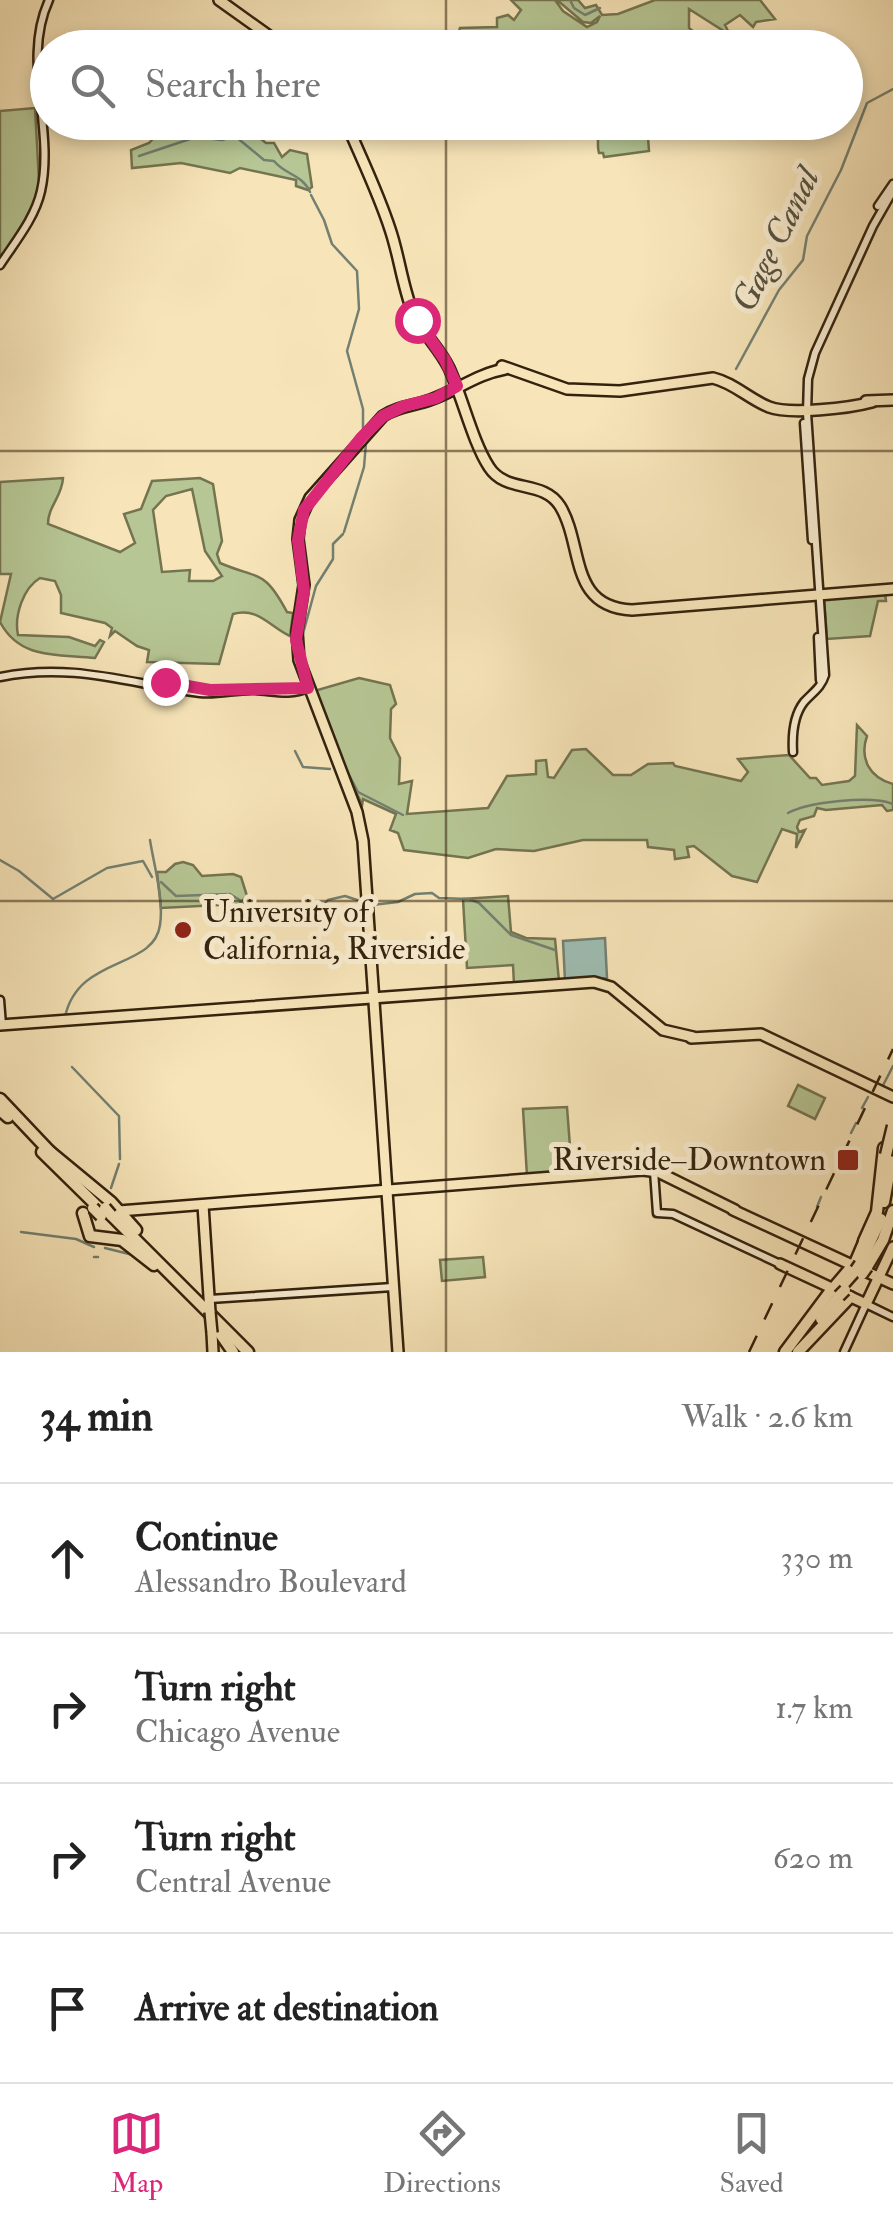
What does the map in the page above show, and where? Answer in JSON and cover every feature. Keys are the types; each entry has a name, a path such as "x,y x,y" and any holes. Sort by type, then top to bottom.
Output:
{"highway":[{"path":"3,1106 179,1283 236,1352"},
{"path":"854,1268 889,1212 893,1128"},
{"path":"864,1241 877,1212 882,1156 893,1128"},
{"path":"46,1152 218,1331 250,1352"},
{"path":"792,1352 882,1231 893,1176"},
{"path":"107,1212 90,1236 122,1240 155,1266"}],"main road":[{"path":"39,30 47,0"},
{"path":"222,0 264,30"},
{"path":"0,265 38,203 41,140"},
{"path":"356,140 392,222 414,308 448,359 486,460 500,478 547,492 560,507 588,587 628,610 893,588"},
{"path":"805,408 808,379 893,188"},
{"path":"824,688 804,374 868,226 893,188"},
{"path":"398,1352 362,828 296,662 294,640 301,585 295,530 301,508 382,413 398,405 438,396 487,372 506,368 567,389 620,391 679,380 718,379 770,408 893,400"},
{"path":"458,385 500,478 535,485 566,511 584,573 597,594"},
{"path":"490,463 499,474 514,482"},
{"path":"588,587 610,601"},
{"path":"793,752 799,710 824,688 817,594"},
{"path":"0,676 33,672 107,676 210,693 283,693 307,688"},
{"path":"357,814 362,843"},
{"path":"0,1000 1,1025 594,982 611,987 663,1030 693,1037"},
{"path":"561,986 605,988 664,1035 680,1038 758,1033 893,1095"},
{"path":"107,1212 654,1172 893,1284"},
{"path":"654,1172 657,1214 673,1214 893,1317"},
{"path":"335,1196 600,1175"},
{"path":"441,1189 452,1186"},
{"path":"203,1205 210,1302 218,1331 213,1352"},
{"path":"854,1268 864,1241"},
{"path":"844,1352 893,1247"},
{"path":"210,1302 394,1287"}],"green space":[{"path":"511,0 555,0 563,11 587,27 600,16 591,23 583,22 557,0 578,0 585,8 596,5 602,15 618,14 655,0 760,0 775,19 756,22 753,27 740,15 725,25 728,30 722,30 689,9 691,30 459,30 497,27 497,18 508,15 514,20 521,10"},
{"path":"30,108 30,140 37,140 39,181 36,203 0,261 0,111"},
{"path":"598,140 648,140 649,151 604,157"},
{"path":"149,143 274,143 282,157 290,150 307,154 312,187 308,190 296,186 296,180 240,168 230,173 181,163 132,168 131,150"},
{"path":"63,478 48,524 120,552 135,543 124,514 141,509 152,481 200,478 213,484 222,541 217,554 220,563 266,582 287,612 293,613 290,636 256,615 233,614 219,664 147,662 149,650 115,631 110,636 112,628 105,623 61,613 61,595 55,581 40,578 21,603 18,635 69,637 95,646 100,640 104,642 95,658 29,649 8,634 0,622 11,574 0,574 0,482","holes":["192,489 205,551 222,576 213,581 189,581 190,570 162,572 153,510 166,496"]},
{"path":"885,593 886,601 878,601 870,636 827,639 824,599"},
{"path":"359,678 390,685 396,704 391,709 390,738 400,758 399,784 412,781 407,814 488,808 507,776 536,774 536,761 546,760 548,777 554,778 572,750 586,749 613,775 631,775 648,764 673,763 741,781 748,772 738,759 789,755 822,785 849,781 855,776 857,725 867,736 864,752 868,766 878,777 893,784 893,810 887,811 882,805 817,808 814,816 800,820 799,832 805,830 796,848 797,834 782,829 757,882 732,876 694,846 687,847 689,857 675,859 674,850 648,847 647,840 583,840 534,851 496,849 468,858 404,850 398,833 390,830 396,814 363,799 361,812 360,800 341,763 314,691"},
{"path":"183,862 193,865 202,876 241,877 247,896 239,904 161,908 157,872 166,872"},
{"path":"508,896 511,932 526,938 555,939 559,981 514,985 513,965 467,968 463,899"},
{"path":"798,1085 825,1098 815,1119 788,1106"},
{"path":"567,1107 572,1173 527,1176 523,1109"},
{"path":"483,1257 485,1277 442,1281 440,1260"}],"water":[{"path":"605,938 607,978 565,981 563,941"}],"waterway":[{"path":"570,0 585,15 600,8"},
{"name":"Gage Canal","path":"863,113 867,103 893,89"},
{"path":"139,156 187,140"},
{"path":"240,140 264,160 274,161 298,178 310,192"},
{"name":"Gage Canal","path":"736,369 779,290 803,260 807,236 853,140"},
{"path":"311,195 332,244 357,271 359,309 347,351 363,409 363,429"},
{"path":"344,532 364,467 366,443"},
{"path":"301,641 316,586 333,559 333,544 343,534"},
{"path":"295,751 303,767 330,769"},
{"path":"346,769 358,792 403,815"},
{"path":"788,813 840,801 893,804"},
{"name":"Gage Canal","path":"65,1017 84,983 144,950 155,939 161,904 150,840"},
{"path":"0,860 53,899 107,868 143,861 152,877"},
{"path":"161,882 176,896 230,894 272,920"},
{"path":"306,917 328,900 345,896 372,905 432,893 439,898 479,903 511,935 555,950"},
{"path":"878,1095 893,1066"},
{"name":"Gage Canal","path":"72,1067 118,1115"},
{"path":"862,1108 868,1097"},
{"name":"Gage Canal","path":"119,1116 120,1159"},
{"path":"851,1133 856,1123"},
{"name":"Gage Canal","path":"111,1188 119,1164"},
{"path":"817,1207 821,1197"},
{"path":"21,1232 76,1239 94,1247"},
{"path":"105,1248 133,1255"}],"railway":[{"path":"749,1352 893,1049"}],"place":[{"name":"University of California, Riverside","path":"183,930"},
{"name":"Riverside–Downtown","path":"848,1160"}],"route":[{"path":"165,682 201,690 308,688 296,640 304,591 298,540 304,510 310,498 383,416 436,398 457,386 445,360 417,320"}]}
